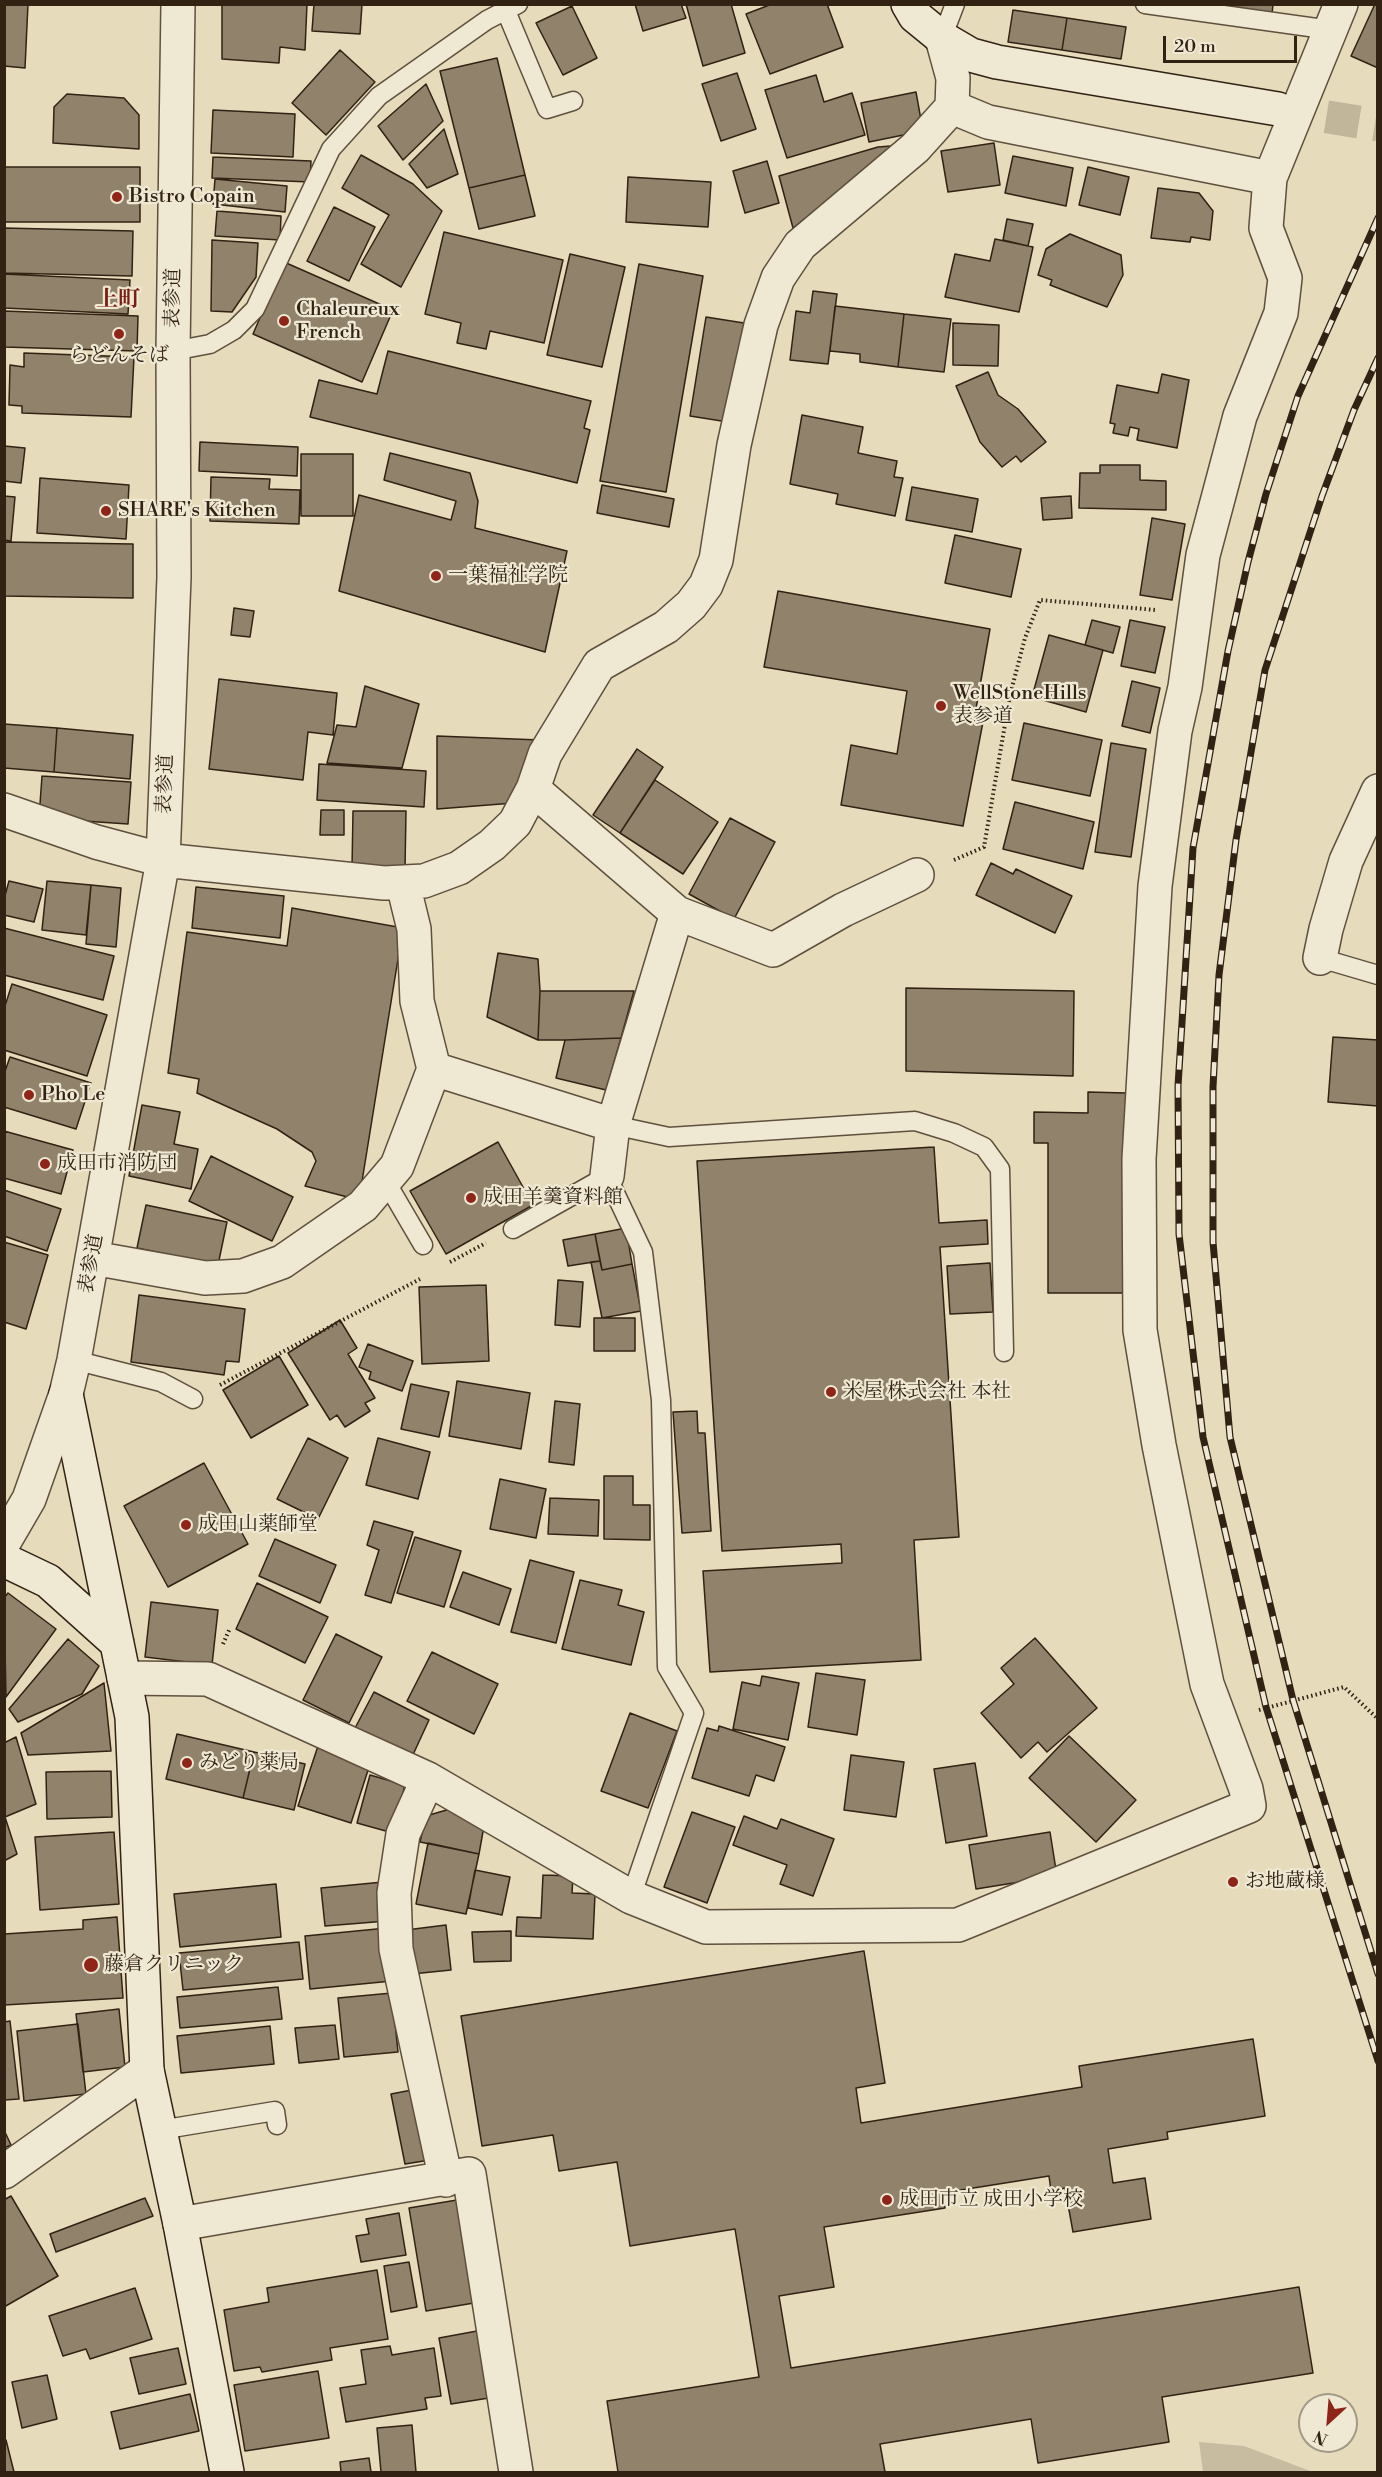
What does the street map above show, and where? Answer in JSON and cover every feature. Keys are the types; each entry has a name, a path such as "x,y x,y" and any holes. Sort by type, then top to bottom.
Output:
{"street":[{"name":"表参道","path":"4,1542 29,1499 66,1394 74,1360 163,860 174,577 173,351 178,4"},
{"path":"908,4 915,16 942,38 971,55 997,62 1278,110"},
{"path":"124,1678 208,1680 428,1779 631,1897 706,1927 958,1925 1249,1806 1246,1789 1207,1684 1157,1433 1140,1330 1139,1160 1155,886 1175,731 1185,687 1203,555 1240,416 1281,313 1285,278 1266,228 1270,178 1336,17"},
{"path":"4,810 96,842 163,860 403,884 424,881 459,867 492,845 515,823 533,789 545,754 599,665 666,627 691,605 706,585 716,560 734,445 761,325 778,278 800,245 915,148 952,107 953,78 942,38"},
{"path":"952,107 988,122 1270,178"},
{"path":"533,789 677,914 773,950 843,910 917,875"},
{"path":"1320,958 1346,861 1377,791"},
{"path":"93,1258 205,1278 243,1276 282,1262 363,1206 397,1166 434,1069 417,1001 414,929 403,884"},
{"path":"607,1176 613,1125 677,914"},
{"path":"434,1069 613,1125"},
{"path":"66,1394 132,1717 147,2070 180,2224 227,2472"},
{"path":"4,1560 48,1581 117,1643"},
{"path":"428,1779 403,1834 394,1893 396,1950 446,2180"},
{"path":"4,2172 147,2070"},
{"path":"180,2224 446,2180 469,2174 516,2472"}],"lane":[{"path":"942,38 955,4"},
{"path":"1145,4 1336,17"},
{"path":"173,351 210,344 234,330 255,309 331,149 379,96 487,20 512,8 547,109 573,101"},
{"path":"1320,958 1377,975"},
{"path":"613,1125 669,1137 915,1121 954,1133 984,1146 1000,1169 1004,1352"},
{"path":"513,1229 607,1176 643,1252 661,1400 667,1667 694,1713 631,1897"},
{"path":"385,1180 423,1245"},
{"path":"74,1360 161,1382 193,1399"},
{"path":"160,2130 275,2111 277,2125"}],"path":[{"path":"917,875 984,847 1010,695 1025,638 1040,600 1143,609"},
{"path":"441,1268 513,1229"},
{"path":"193,1399 430,1273"},
{"path":"1249,1713 1344,1687 1377,1719"}],"shaded area":[{"path":"1199,2442 1244,2446 1313,2472 1203,2472"}],"building":[{"path":"4,4 28,4 25,68 4,66"},
{"path":"222,4 307,4 305,50 280,47 279,63 222,59"},
{"path":"314,4 362,4 360,34 312,31"},
{"path":"635,4 681,4 686,18 643,31"},
{"path":"686,4 731,4 745,53 703,66"},
{"path":"772,4 827,4 843,47 770,74 746,14"},
{"path":"1217,4 1273,4 1272,14"},
{"path":"1375,4 1378,4 1378,68 1351,56"},
{"path":"572,6 597,58 563,75 536,23"},
{"path":"1013,10 1067,18 1062,50 1008,42"},
{"path":"1067,18 1126,27 1121,59 1062,50"},
{"path":"340,50 375,82 326,135 292,103"},
{"path":"497,58 525,175 469,188 440,71"},
{"path":"737,73 756,129 721,141 702,84"},
{"path":"816,75 824,102 852,93 865,135 787,158 765,90"},
{"path":"426,84 443,121 403,160 378,126"},
{"path":"916,92 923,131 869,142 861,103"},
{"path":"67,94 124,98 139,115 139,149 53,143 54,107"},
{"path":"213,110 295,114 293,157 211,153"},
{"path":"444,129 458,174 427,188 409,164"},
{"path":"994,143 1000,185 948,192 941,151"},
{"path":"891,146 857,178 793,228 779,176 878,147"},
{"path":"361,155 413,184 442,211 401,287 361,264 389,215 342,188"},
{"path":"1013,156 1073,168 1066,206 1005,193"},
{"path":"213,157 311,161 310,182 212,178"},
{"path":"767,161 779,203 745,213 733,171"},
{"path":"4,167 140,167 140,222 4,222"},
{"path":"1088,167 1129,177 1120,215 1079,205"},
{"path":"525,175 535,216 479,229 469,188"},
{"path":"628,177 711,182 708,227 626,222"},
{"path":"215,179 287,186 285,212 213,204"},
{"path":"1158,188 1199,193 1213,211 1210,240 1191,237 1190,242 1151,238"},
{"path":"334,207 375,227 349,281 307,261"},
{"path":"217,211 281,216 280,240 215,236"},
{"path":"1007,219 1033,224 1028,246 1003,240"},
{"path":"4,228 133,231 132,276 4,273"},
{"path":"444,232 563,260 544,343 490,331 486,349 457,343 461,323 425,314"},
{"path":"1070,234 1121,255 1123,275 1107,307 1050,285 1052,280 1038,275 1046,249"},
{"path":"995,239 1033,247 1019,312 945,297 955,254 990,261"},
{"path":"212,240 258,243 256,277 232,312 211,311"},
{"path":"570,254 625,267 602,367 547,355"},
{"path":"284,262 393,310 362,382 253,334"},
{"path":"639,264 703,276 666,492 600,481"},
{"path":"4,274 130,280 128,314 4,308"},
{"path":"813,291 837,294 828,364 790,360 796,311 810,313"},
{"path":"835,306 904,314 898,367 860,362 860,354 830,351"},
{"path":"4,311 138,316 137,351 4,347"},
{"path":"904,314 951,319 944,372 898,367"},
{"path":"706,317 744,323 728,422 690,416"},
{"path":"953,323 999,325 998,366 953,365"},
{"path":"388,351 591,401 584,428 590,430 577,483 310,417 319,380 377,394"},
{"path":"24,353 134,357 131,417 22,413 22,406 9,405 10,365 24,367"},
{"path":"988,372 998,395 1018,409 1046,442 1021,462 1016,456 1002,467 980,442 956,386"},
{"path":"1162,374 1189,380 1177,448 1137,440 1139,429 1130,427 1128,436 1113,433 1115,424 1110,423 1117,385 1158,393"},
{"path":"802,415 863,427 858,453 897,461 894,477 903,478 895,516 836,504 838,494 790,484"},
{"path":"200,442 298,447 297,476 199,471"},
{"path":"4,446 25,448 21,483 4,481"},
{"path":"390,453 470,473 478,501 475,528 567,551 545,652 339,591 359,495 451,520 456,501 384,480"},
{"path":"301,454 353,454 353,516 301,516"},
{"path":"1100,465 1140,465 1140,480 1166,481 1166,510 1079,508 1080,473 1100,473"},
{"path":"211,477 270,479 269,489 300,490 299,524 210,521"},
{"path":"40,478 129,485 126,539 37,533"},
{"path":"602,485 674,499 669,527 597,513"},
{"path":"912,487 978,499 972,532 906,520"},
{"path":"4,496 15,497 11,541 4,540"},
{"path":"1071,496 1072,518 1043,520 1041,498"},
{"path":"1152,518 1185,524 1172,600 1140,595"},
{"path":"955,535 1021,549 1011,597 945,583"},
{"path":"4,542 133,544 133,598 4,596"},
{"name":"WellStoneHills 表参道","path":"778,591 990,629 974,720 983,722 963,826 841,805 851,745 897,754 907,691 764,667"},
{"path":"234,608 254,611 250,637 231,635"},
{"path":"1092,620 1120,627 1113,653 1085,645"},
{"path":"1130,620 1165,627 1155,673 1121,666"},
{"path":"1049,635 1103,650 1086,712 1032,697"},
{"path":"219,679 337,693 333,735 308,732 303,780 209,769"},
{"path":"1132,681 1160,688 1150,733 1122,726"},
{"path":"365,686 419,704 402,768 327,763 337,725 356,727"},
{"path":"1024,723 1102,740 1090,796 1012,780"},
{"path":"4,724 57,728 54,772 4,768"},
{"path":"57,728 133,735 130,779 54,772"},
{"path":"437,736 540,740 514,803 437,809"},
{"path":"1111,743 1146,749 1131,857 1095,852"},
{"path":"637,749 663,767 620,833 593,815"},
{"path":"319,764 426,771 424,807 317,800"},
{"path":"42,776 131,782 128,824 39,818"},
{"path":"655,780 718,822 683,874 620,833"},
{"path":"1015,802 1094,822 1083,869 1003,849"},
{"path":"321,810 344,810 344,835 320,835"},
{"path":"353,811 406,811 405,869 352,868"},
{"path":"730,818 775,842 734,919 689,894"},
{"path":"991,863 1013,874 1016,869 1072,896 1055,933 976,895"},
{"path":"9,881 43,889 34,922 4,915 4,899"},
{"path":"47,881 91,885 86,935 42,930"},
{"path":"91,885 121,888 116,947 86,944"},
{"path":"196,887 284,896 280,938 192,928"},
{"path":"292,908 403,928 359,1200 305,1186 316,1161 312,1152 277,1129 197,1093 199,1079 168,1073 187,932 287,946"},
{"path":"4,928 114,956 103,1000 4,975"},
{"path":"498,953 538,959 540,991 538,1040 487,1017"},
{"path":"12,984 107,1015 87,1076 4,1050 4,1009"},
{"path":"906,988 1074,991 1073,1076 906,1071"},
{"path":"540,991 634,991 621,1038 538,1040"},
{"path":"1333,1037 1378,1040 1378,1106 1328,1102"},
{"path":"621,1038 606,1090 556,1078 565,1040"},
{"path":"10,1057 91,1083 76,1129 4,1107 4,1074"},
{"path":"1088,1092 1126,1093 1126,1293 1048,1293 1048,1143 1034,1143 1034,1112 1088,1113"},
{"path":"142,1105 180,1112 174,1144 198,1149 191,1189 129,1176"},
{"path":"4,1131 73,1150 61,1194 4,1178"},
{"name":"成田羊羹資料館","path":"498,1142 533,1205 446,1254 410,1191"},
{"name":"米屋 株式会社 本社","path":"934,1147 939,1223 987,1220 988,1244 940,1247 959,1537 914,1540 921,1660 710,1672 703,1571 842,1563 841,1544 722,1551 697,1161"},
{"path":"211,1156 293,1197 272,1241 189,1201"},
{"path":"4,1190 61,1209 47,1251 4,1236"},
{"path":"146,1205 227,1222 218,1265 137,1248"},
{"path":"626,1228 632,1264 602,1270 595,1234"},
{"path":"595,1234 600,1261 568,1266 563,1240"},
{"path":"4,1242 48,1255 26,1329 4,1322"},
{"path":"600,1261 602,1270 632,1264 641,1311 602,1318 591,1262"},
{"path":"990,1263 993,1312 950,1314 947,1266"},
{"path":"558,1280 583,1282 580,1327 555,1325"},
{"path":"486,1285 489,1361 422,1364 419,1287"},
{"path":"139,1295 245,1309 239,1362 226,1361 224,1375 131,1362"},
{"path":"594,1318 635,1318 635,1351 594,1351"},
{"path":"340,1320 357,1348 348,1354 375,1398 365,1403 370,1411 345,1427 337,1415 330,1420 288,1353"},
{"path":"368,1344 413,1361 402,1391 369,1379 371,1372 359,1367"},
{"path":"279,1356 308,1405 251,1438 223,1390"},
{"path":"457,1381 530,1393 521,1449 449,1436"},
{"path":"411,1384 449,1392 439,1437 401,1429"},
{"path":"555,1401 580,1404 574,1465 549,1462"},
{"path":"697,1411 698,1433 705,1433 711,1531 682,1533 673,1412"},
{"path":"308,1438 348,1458 318,1519 277,1499"},
{"path":"378,1438 430,1452 418,1499 366,1485"},
{"name":"成田山薬師堂","path":"204,1463 248,1544 168,1587 124,1506"},
{"path":"604,1476 633,1476 633,1505 650,1505 650,1540 604,1539"},
{"path":"500,1479 546,1489 536,1538 490,1529"},
{"path":"550,1498 599,1500 598,1536 548,1534"},
{"path":"374,1521 413,1532 391,1603 365,1595 379,1550 367,1545"},
{"path":"415,1537 461,1551 444,1607 397,1593"},
{"path":"275,1539 336,1565 320,1603 259,1576"},
{"path":"530,1560 574,1572 556,1643 511,1632"},
{"path":"463,1572 511,1589 499,1625 450,1607"},
{"path":"580,1580 622,1590 618,1605 644,1612 631,1665 562,1649"},
{"path":"257,1583 328,1617 305,1663 236,1629"},
{"path":"8,1593 56,1629 6,1697 4,1598"},
{"path":"151,1602 218,1610 212,1665 145,1657"},
{"path":"336,1634 382,1657 349,1723 303,1700"},
{"path":"1035,1638 1097,1708 1047,1752 1038,1742 1021,1758 981,1713 1014,1684 1001,1668"},
{"path":"68,1639 99,1666 82,1694 18,1722 9,1709"},
{"path":"432,1652 498,1684 474,1734 407,1701"},
{"path":"816,1673 865,1680 857,1735 808,1727"},
{"path":"762,1676 799,1683 788,1740 733,1729 742,1682 760,1686"},
{"path":"104,1683 111,1751 28,1755 21,1733"},
{"path":"374,1692 429,1720 411,1759 354,1730"},
{"path":"630,1713 677,1731 648,1808 601,1791"},
{"path":"719,1726 785,1747 774,1781 756,1775 749,1796 692,1778 707,1728 718,1731"},
{"path":"177,1734 254,1752 243,1798 166,1779"},
{"path":"1069,1736 1136,1800 1096,1842 1029,1778"},
{"path":"16,1737 36,1804 5,1817 17,1854 4,1861 4,1743"},
{"path":"318,1746 370,1764 351,1823 298,1806"},
{"path":"254,1752 305,1764 294,1810 243,1798"},
{"path":"851,1755 904,1762 896,1817 844,1810"},
{"path":"975,1763 987,1836 946,1843 934,1769"},
{"path":"111,1771 112,1817 47,1819 46,1772"},
{"path":"370,1775 405,1785 393,1833 357,1823"},
{"path":"450,1809 484,1826 479,1854 420,1842 426,1816"},
{"path":"692,1812 735,1827 707,1903 664,1887"},
{"path":"744,1816 777,1829 781,1819 834,1839 813,1896 780,1884 787,1865 733,1845"},
{"path":"114,1832 119,1904 40,1910 35,1837"},
{"path":"1050,1832 1057,1876 976,1889 969,1845"},
{"path":"428,1843 479,1854 466,1914 416,1904"},
{"path":"475,1870 510,1877 502,1915 468,1908"},
{"path":"543,1875 573,1876 572,1893 595,1894 593,1939 516,1936 517,1917 541,1918"},
{"path":"383,1882 387,1921 325,1926 321,1888"},
{"path":"276,1884 281,1937 180,1947 174,1894"},
{"path":"117,1917 123,1998 4,2005 4,1934 83,1929 83,1920"},
{"path":"446,1925 451,1970 412,1974 406,1930"},
{"path":"387,1928 392,1981 310,1989 305,1936"},
{"path":"511,1931 511,1961 474,1962 472,1932"},
{"path":"299,1942 303,1979 183,1990 179,1953"},
{"path":"864,1951 885,2083 856,2088 861,2123 1082,2087 1079,2066 1253,2039 1265,2116 1167,2132 1168,2139 1108,2149 1113,2183 1145,2178 1151,2219 1073,2232 1065,2188 1051,2191 1049,2176 942,2193 945,2208 824,2227 834,2287 779,2296 791,2368 1299,2287 1313,2373 1162,2397 1169,2442 1038,2463 1031,2419 880,2444 885,2472 618,2472 607,2401 759,2377 735,2229 630,2246 617,2162 559,2171 553,2135 482,2146 461,2016"},
{"path":"278,1987 282,2019 180,2028 177,1997"},
{"path":"392,1993 398,2052 344,2057 338,1998"},
{"path":"119,2009 125,2067 83,2072 76,2014"},
{"path":"10,2021 19,2099 4,2100 4,2022"},
{"path":"78,2024 86,2094 24,2101 17,2031"},
{"path":"335,2025 339,2059 299,2063 295,2028"},
{"path":"270,2026 274,2064 181,2073 177,2036"},
{"path":"417,2089 430,2160 405,2164 391,2094"},
{"path":"4,2130 11,2145 4,2148"},
{"path":"11,2196 58,2276 4,2307 4,2200"},
{"path":"145,2198 153,2216 56,2252 50,2234"},
{"path":"457,2200 474,2303 426,2311 409,2208"},
{"path":"399,2213 406,2255 361,2262 356,2236 369,2234 366,2219"},
{"path":"409,2262 417,2307 391,2312 384,2266"},
{"path":"377,2270 388,2339 330,2348 332,2360 262,2372 260,2367 234,2371 224,2310 269,2302 267,2288"},
{"path":"135,2288 152,2339 90,2359 86,2349 63,2356 49,2316"},
{"path":"477,2331 489,2398 451,2404 439,2338"},
{"path":"390,2346 392,2355 434,2348 441,2396 425,2398 427,2409 346,2422 340,2388 366,2384 361,2350"},
{"path":"178,2348 186,2384 139,2394 130,2358"},
{"path":"318,2371 329,2438 245,2451 234,2385"},
{"path":"47,2375 57,2419 22,2428 12,2382"},
{"path":"190,2394 199,2431 120,2449 111,2412"},
{"path":"412,2425 416,2472 381,2472 377,2428"},
{"path":"4,2440 6,2440 14,2472 4,2472"},
{"path":"369,2458 371,2472 341,2472 340,2462"}],"tunnel":[{"path":"1278,109 1378,125"}],"railway":[{"path":"1378,218 1298,396 1266,494 1248,562 1228,651 1193,848 1178,1086 1179,1234 1203,1437 1266,1707 1378,2061"},
{"path":"1378,358 1354,410 1322,496 1265,670 1236,840 1219,975 1213,1087 1213,1242 1230,1437 1293,1700 1378,1974"}],"place":[{"name":"Bistro Copain","path":"117,197"},
{"name":"Chaleureux French","path":"284,321"},
{"name":"らどんそば","path":"119,334"},
{"name":"SHARE's Kitchen","path":"106,511"},
{"name":"一葉福祉学院","path":"436,576"},
{"name":"WellStoneHills 表参道","path":"941,706"},
{"name":"Pho Le","path":"29,1095"},
{"name":"成田市消防団","path":"45,1164"},
{"name":"成田羊羹資料館","path":"471,1198"},
{"name":"米屋 株式会社 本社","path":"831,1392"},
{"name":"成田山薬師堂","path":"186,1525"},
{"name":"みどり薬局","path":"187,1763"},
{"name":"お地蔵様","path":"1233,1882"},
{"name":"藤倉クリニック","path":"91,1965"},
{"name":"成田市立 成田小学校","path":"887,2200"}],"district":[{"name":"上町","path":"118,301"}]}
